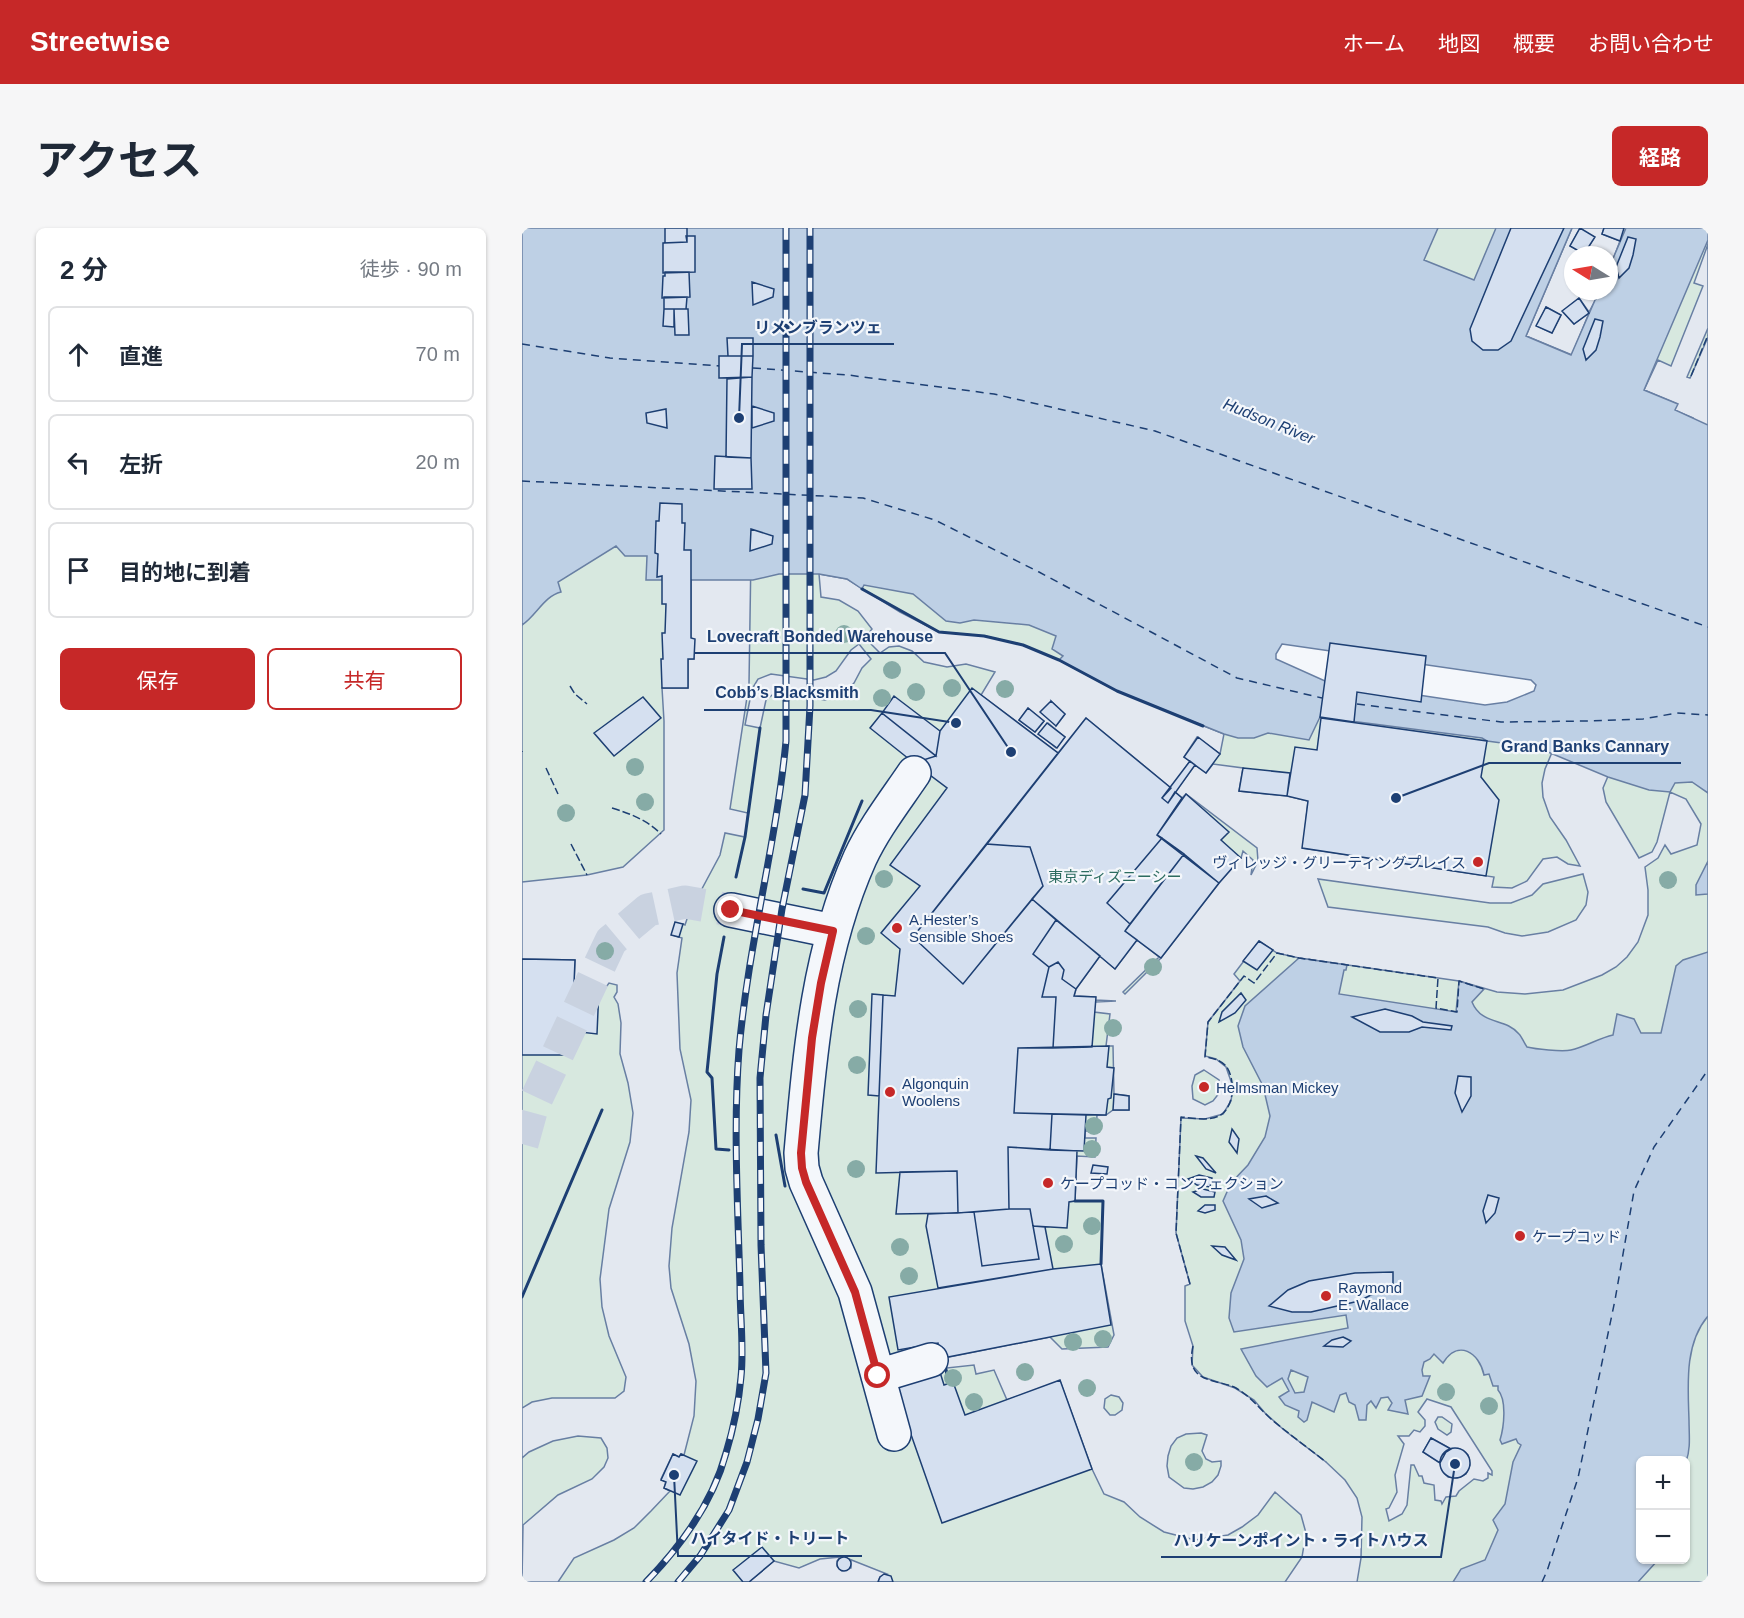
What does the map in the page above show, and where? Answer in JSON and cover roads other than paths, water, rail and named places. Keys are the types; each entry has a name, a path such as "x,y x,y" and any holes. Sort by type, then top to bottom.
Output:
{"lane":[{"path":"894,1434 855,1292 806,1182 801,1153 812,1038 833,931 860,858 876,829 914,773"},
{"path":"731,910 833,931"},
{"path":"878,1376 930,1360"}],"water":[{"name":"Hudson River","path":"522,228 1438,228 1424,260 1474,280 1496,228 1572,228 1526,336 1571,355 1595,300 1618,300 1618,247 1626,228 1708,228 1708,240 1644,390 1678,404 1675,410 1708,425 1708,793 1692,782 1675,783 1670,792 1649,790 1608,777 1532,747 1487,741 1482,738 1320,717 1309,740 1268,733 1254,738 1238,738 1117,691 1059,660 1063,656 1052,649 1056,636 1029,625 974,620 960,623 946,621 913,594 864,585 862,589 847,579 819,574 779,574 753,580 646,580 647,556 625,556 616,546 558,582 561,592 545,602 522,625"},
{"path":"1708,861 1708,894 1696,895 1696,885"},
{"path":"1708,952 1708,1316 1700,1327 1691,1352 1688,1456 1636,1456 1636,1564 1654,1564 1638,1582 1453,1582 1461,1569 1485,1560 1498,1530 1493,1520 1505,1504 1513,1462 1521,1445 1516,1439 1502,1444 1500,1440 1503,1400 1498,1386 1493,1386 1489,1374 1484,1375 1478,1360 1467,1351 1461,1350 1449,1356 1443,1363 1434,1354 1424,1362 1423,1376 1430,1376 1422,1396 1405,1400 1408,1414 1388,1410 1392,1403 1388,1397 1381,1398 1376,1408 1371,1401 1367,1405 1366,1420 1359,1420 1355,1405 1349,1402 1346,1393 1340,1395 1334,1412 1312,1402 1307,1420 1304,1422 1298,1417 1299,1411 1285,1405 1279,1397 1289,1391 1282,1378 1267,1387 1256,1376 1241,1349 1348,1328 1346,1315 1234,1332 1229,1318 1231,1293 1244,1259 1241,1240 1223,1201 1231,1183 1248,1165 1265,1137 1270,1116 1263,1086 1243,1047 1238,1026 1245,1006 1299,958 1347,965 1339,994 1456,1012 1459,981 1484,989 1472,1002 1482,1015 1513,1029 1520,1035 1527,1047 1567,1051 1613,1035 1617,1014 1634,1019 1641,1033 1661,1033 1676,966 1683,960","holes":["1291,1370 1308,1377 1304,1392 1295,1393 1288,1379"]}],"tunnel":[{"path":"522,1144 532,1108 611,941 648,910 685,902 731,910"}],"railway":[{"path":"646,1582 683,1538 713,1489 731,1435 741,1377 736,1138 739,1050 743,1011 776,819 786,741 786,228"},
{"path":"678,1582 700,1556 729,1510 747,1462 766,1373 761,1245 760,1078 766,1015 782,909 805,795 810,706 810,228"}],"place":[{"name":"リメンブランツェ","path":"739,418"},
{"name":"Cobb’s Blacksmith","path":"956,723"},
{"name":"Lovecraft Bonded Warehouse","path":"1011,752"},
{"name":"Grand Banks Cannary","path":"1396,798"},
{"name":"ヴィレッジ・グリーティングプレイス","path":"1478,862"},
{"name":"A.Hester’s Sensible Shoes","path":"897,928"},
{"name":"Helmsman Mickey","path":"1204,1087"},
{"name":"Algonquin Woolens","path":"890,1092"},
{"name":"ケープコッド・コンフェクション","path":"1048,1183"},
{"name":"ケープコッド","path":"1520,1236"},
{"name":"Raymond E. Wallace","path":"1326,1296"},
{"name":"ハリケーンポイント・ライトハウス","path":"1455,1464"},
{"name":"ハイタイド・トリート","path":"674,1475"}],"park label":[{"name":"東京ディズニーシー","path":"1115,876"}]}
